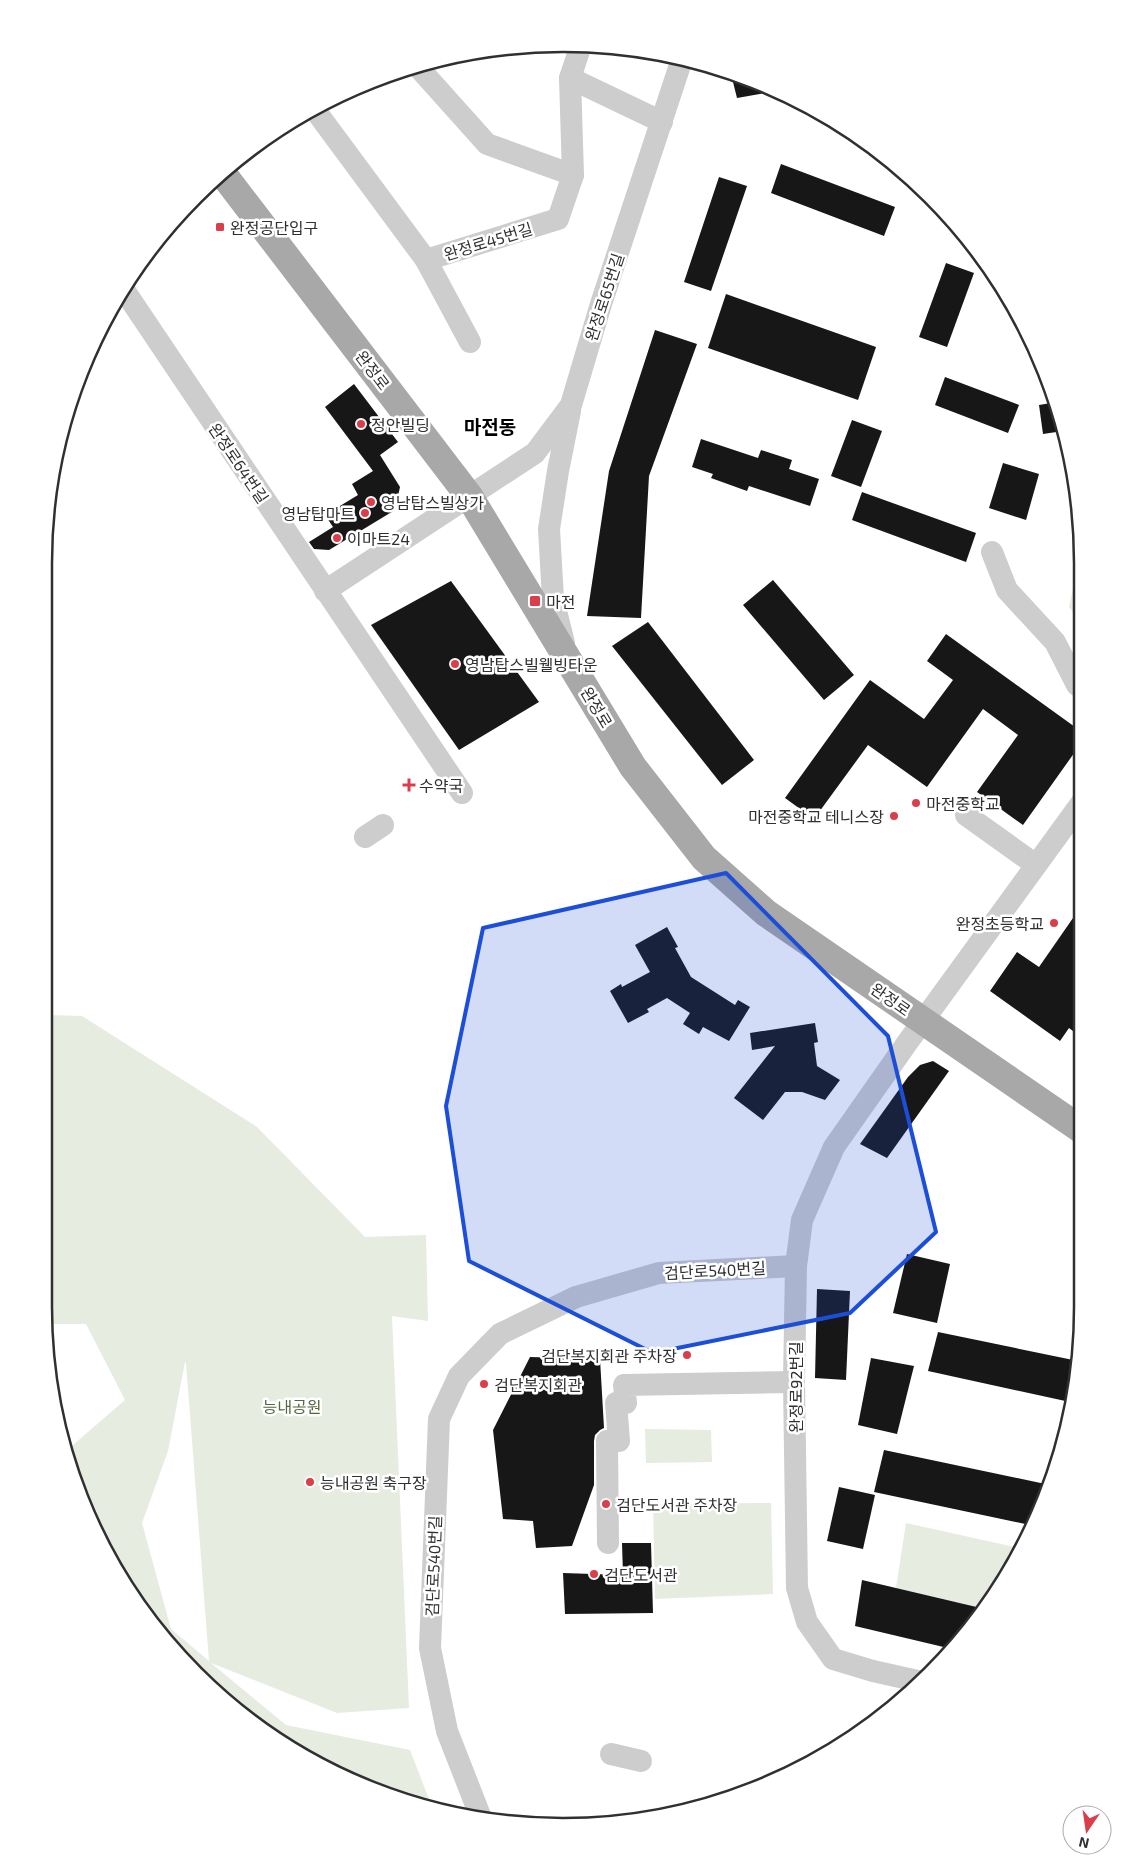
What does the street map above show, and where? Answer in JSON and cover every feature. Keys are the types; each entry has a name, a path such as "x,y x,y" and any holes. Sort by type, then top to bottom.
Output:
{"main road":[{"name":"완정로","path":"227,179 469,496 633,767 704,858 766,913 1074,1125"}],"street":[{"name":"완정로45번길","path":"319,115 426,260 558,219 573,175 570,78 578,53"},
{"name":"완정로65번길","path":"469,496 535,453 572,405 601,304 680,66"},
{"path":"423,72 488,144 573,175"},
{"path":"570,78 662,122"},
{"path":"426,260 470,342"},
{"name":"완정로64번길","path":"128,297 462,793"},
{"path":"568,659 553,599 549,529 558,471 572,405"},
{"path":"325,590 469,496"},
{"path":"992,552 1007,590 1055,642 1074,679"},
{"name":"완정로92번길","path":"912,1680 833,1659 807,1622 796,1588 794,1382 796,1266 802,1220 834,1147 1074,813"},
{"path":"966,815 1036,865"},
{"name":"검단로540번길","path":"478,1810 447,1731 430,1648 439,1419 459,1376 500,1334 576,1297 659,1273 796,1266"},
{"path":"608,1544 607,1441 618,1441 616,1403 626,1403 624,1385 794,1382"},
{"path":"610,1754 641,1761"}],"highlighted area":[{"path":"726,873 888,1036 936,1232 850,1313 653,1353 469,1261 446,1106 483,928"}],"green space":[{"path":"1074,584 1074,614 1069,607"},
{"name":"능내공원","path":"52,1015 82,1016 257,1127 365,1237 426,1235 428,1321 392,1316 409,1708 337,1713 211,1663 286,1725 410,1750 429,1799 368,1779 337,1765 280,1731 252,1712 202,1668 158,1618 121,1562 105,1533 91,1502 72,1446 125,1400 86,1324 53,1324","holes":["185,1362 209,1661 171,1629 142,1523 168,1451"]},
{"path":"645,1429 711,1430 712,1462 646,1463"},
{"path":"771,1503 773,1594 655,1599 653,1504"},
{"path":"906,1523 1014,1547 976,1607 896,1588"}],"building":[{"path":"733,82 764,93 737,98"},
{"path":"781,164 895,207 884,236 771,193"},
{"path":"719,177 747,186 711,291 684,282"},
{"path":"946,263 974,273 947,347 919,337"},
{"path":"726,294 876,347 858,400 708,348"},
{"path":"655,330 697,344 649,476 641,618 587,616 609,471"},
{"path":"945,377 1019,405 1008,433 935,405"},
{"path":"354,384 398,442 380,455 400,487 395,510 329,550 314,549 309,542 333,527 325,515 358,495 352,484 373,471 325,407"},
{"path":"1048,403 1057,432 1043,434 1039,405"},
{"path":"852,420 882,431 861,487 831,476"},
{"path":"701,439 758,458 761,450 792,460 789,469 819,479 810,506 749,486 747,491 711,478 713,474 692,467"},
{"path":"1003,463 1039,474 1026,520 989,508"},
{"path":"862,492 976,533 966,562 852,520"},
{"path":"773,580 854,675 824,700 743,605"},
{"name":"영남탑스빌웰빙타운","path":"451,581 539,702 459,750 371,625"},
{"path":"648,622 754,760 722,785 612,646"},
{"path":"946,634 1074,726 1074,753 1023,825 977,792 1018,735 983,709 927,787 868,745 814,819 785,798 870,680 924,719 953,680 927,661"},
{"name":"완정초등학교","path":"1074,919 1074,1032 1069,1028 1060,1041 990,991 1017,952 1039,967"},
{"path":"667,927 678,947 675,948 691,977 735,1005 738,1000 750,1007 729,1041 703,1027 699,1034 683,1024 690,1013 667,998 647,1009 649,1012 628,1023 610,991 621,984 622,987 650,972 635,945"},
{"path":"815,1023 818,1042 814,1043 817,1066 840,1080 825,1100 802,1092 785,1092 763,1120 734,1098 775,1046 752,1050 750,1033"},
{"path":"933,1061 949,1071 887,1158 860,1144 908,1077 920,1065"},
{"path":"907,1254 950,1264 937,1323 893,1313"},
{"path":"817,1289 850,1291 846,1380 815,1378"},
{"path":"938,1332 1071,1360 1066,1401 928,1371"},
{"name":"검단복지회관","path":"530,1357 600,1359 604,1428 595,1435 594,1485 572,1546 536,1548 533,1521 503,1519 493,1430"},
{"path":"871,1358 914,1366 897,1434 858,1425"},
{"path":"884,1450 1043,1483 1026,1524 874,1492"},
{"path":"839,1487 875,1495 863,1549 827,1541"},
{"name":"검단도서관","path":"622,1543 651,1543 653,1613 565,1614 563,1573 623,1575"},
{"path":"862,1580 976,1607 944,1647 855,1626"}],"place":[{"name":"완정공단입구","path":"220,227"},
{"name":"정안빌딩","path":"361,424"},
{"name":"영남탑스빌상가","path":"371,502"},
{"name":"영남탑마트","path":"365,513"},
{"name":"이마트24","path":"337,538"},
{"name":"마전","path":"535,601"},
{"name":"영남탑스빌웰빙타운","path":"455,664"},
{"name":"수약국","path":"409,785"},
{"name":"마전중학교","path":"916,803"},
{"name":"마전중학교 테니스장","path":"894,816"},
{"name":"완정초등학교","path":"1054,923"},
{"name":"검단복지회관 주차장","path":"687,1355"},
{"name":"검단복지회관","path":"484,1384"},
{"name":"능내공원 축구장","path":"310,1482"},
{"name":"검단도서관 주차장","path":"606,1504"},
{"name":"검단도서관","path":"594,1574"}],"district":[{"name":"마전동","path":"490,426"}]}
